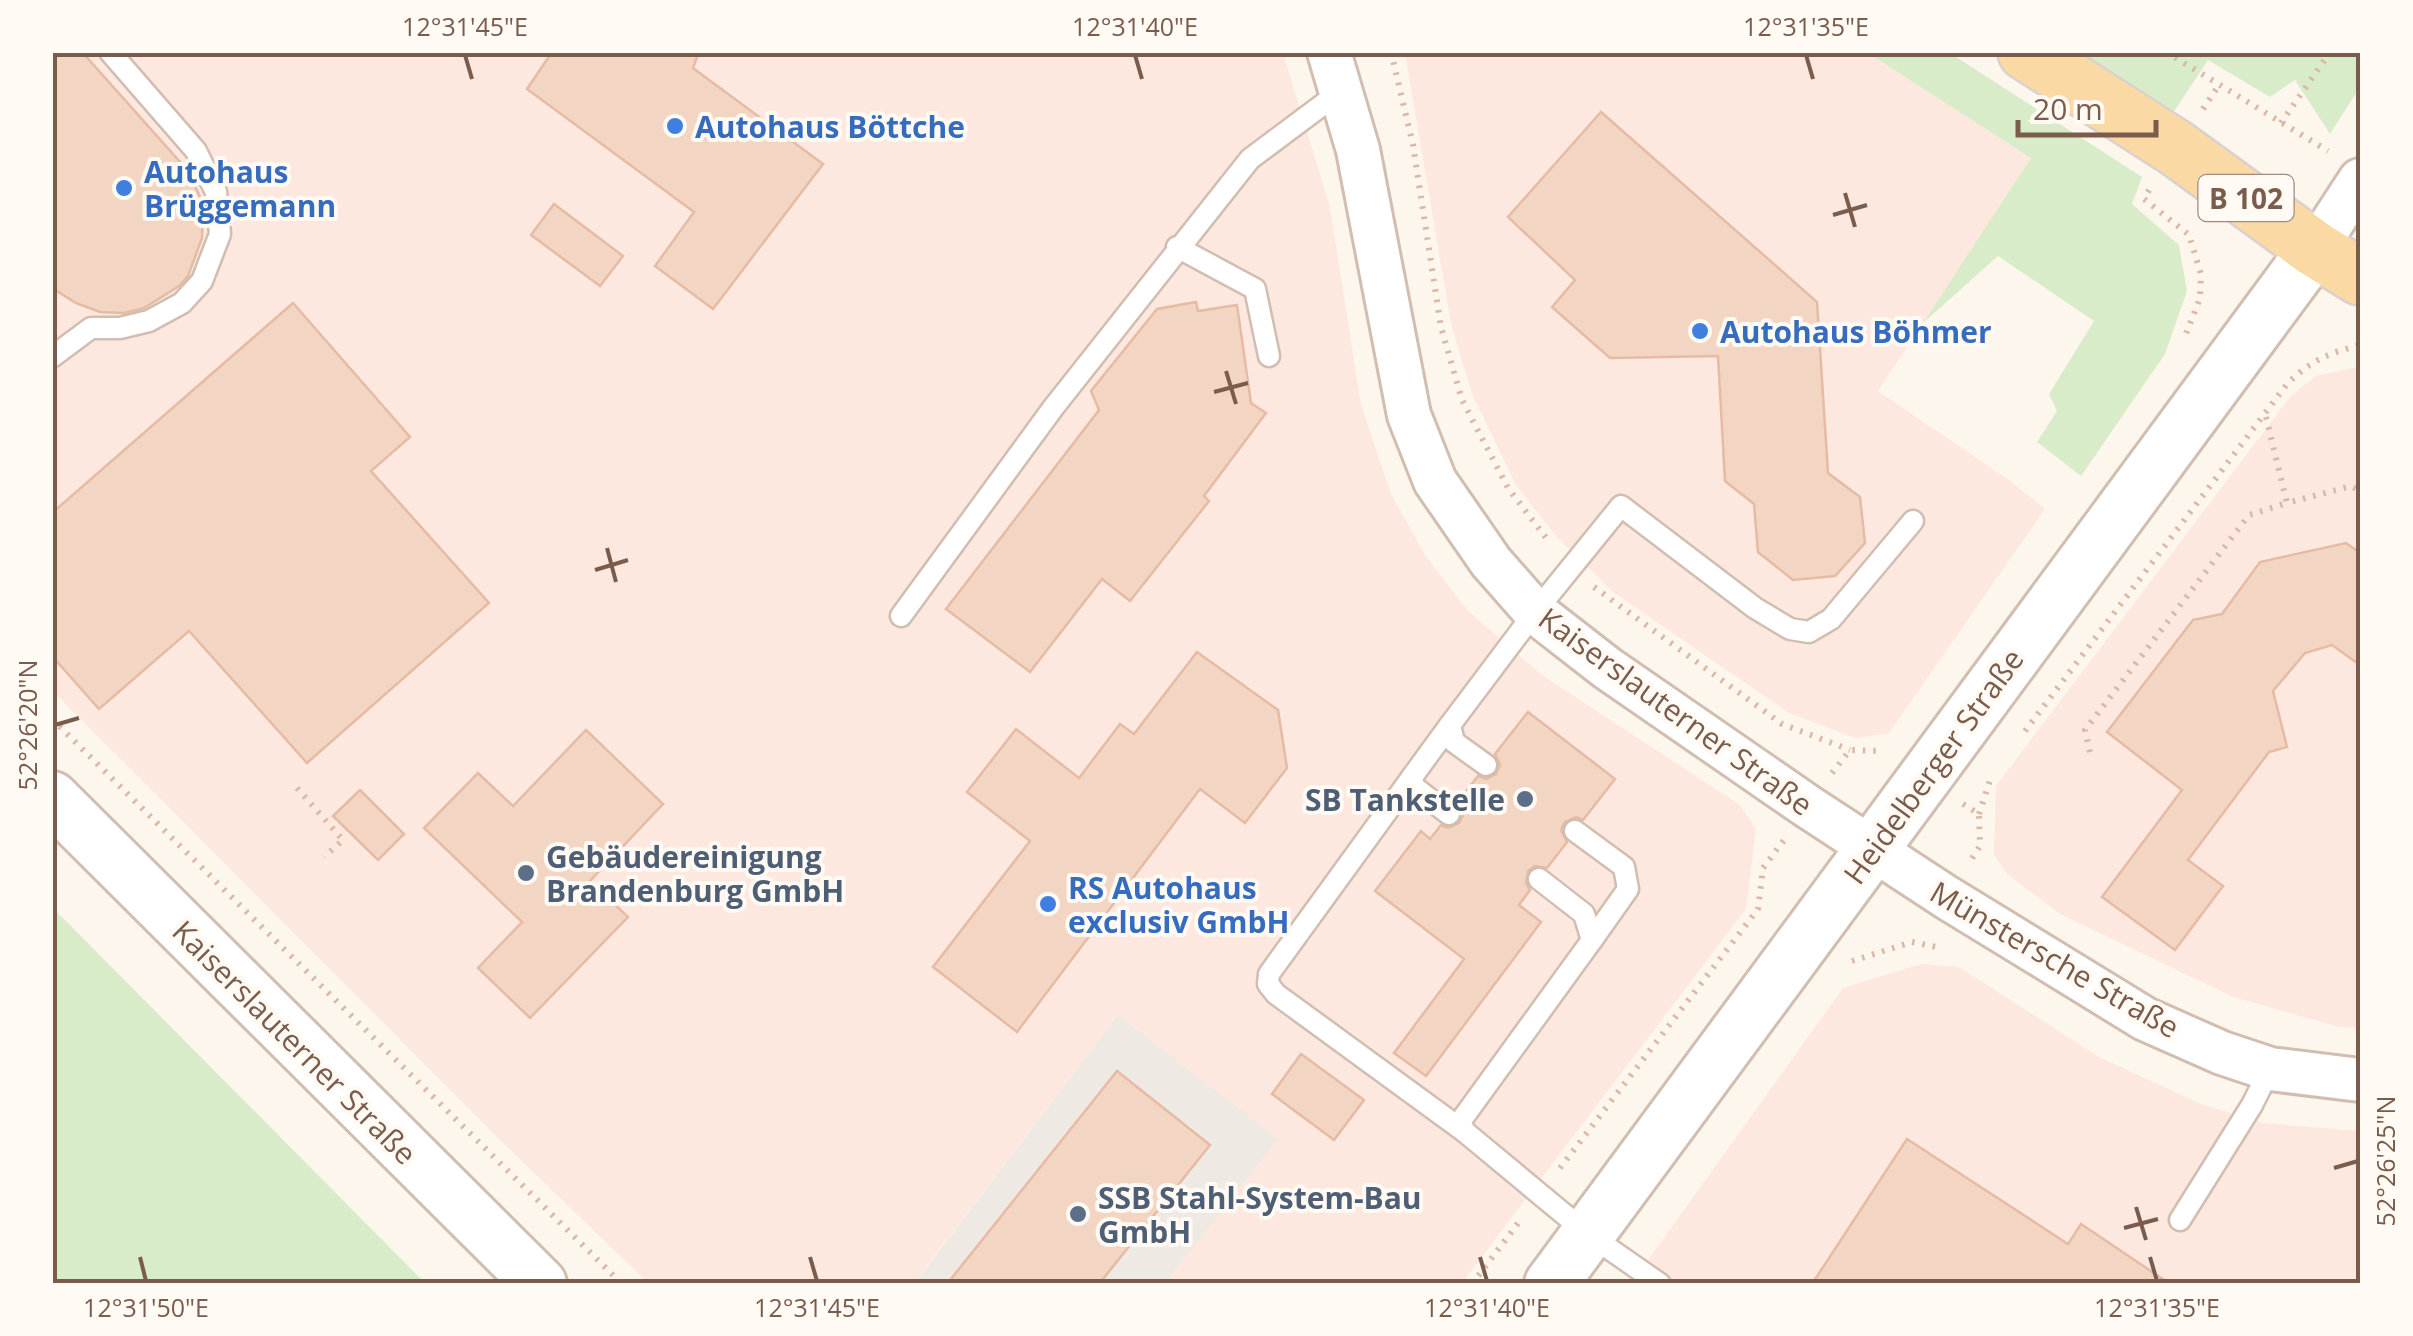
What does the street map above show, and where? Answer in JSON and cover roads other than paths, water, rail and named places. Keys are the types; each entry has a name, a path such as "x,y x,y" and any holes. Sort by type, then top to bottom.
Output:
{"main road":[{"name":"B 102","path":"2026,52 2176,148 2338,263"}],"street":[{"name":"Kaiserslauterner Straße","path":"1334,72 1358,150 1409,415 1435,482 1491,562 1535,612 1606,668 1872,849"},
{"path":"2338,263 2352,170"},
{"name":"Heidelberger Straße","path":"1552,1284 1872,849 2338,263"},
{"name":"Kaiserslauterner Straße","path":"52,798 540,1284"},
{"name":"Münstersche Straße","path":"1872,849 2145,1018 2222,1053 2270,1069 2360,1080"}],"lane":[{"path":"52,357 91,328 120,328 149,321 182,303 202,281 220,234 216,192 196,151 110,52"},
{"path":"901,616 1053,408 1178,247 1250,159 1334,72"},
{"path":"1178,247 1254,289 1268,356"},
{"path":"1660,1284 1588,1234 1464,1132 1276,994 1268,984 1270,974 1450,725 1621,506 1755,608 1790,629 1809,632 1831,619 1913,521"},
{"path":"1450,725 1454,742 1486,765"},
{"path":"1412,777 1414,787 1450,814"},
{"path":"1464,1132 1460,1122 1628,889 1624,867 1575,831"},
{"path":"1538,879 1584,914 1592,940"},
{"path":"2180,1220 2270,1069"}],"place":[{"name":"Autohaus Böttche","path":"675,126"},
{"name":"Autohaus Brüggemann","path":"124,188"},
{"name":"Autohaus Böhmer","path":"1700,331"},
{"name":"SB Tankstelle","path":"1525,799"},
{"name":"Gebäudereinigung Brandenburg GmbH","path":"526,873"},
{"name":"RS Autohaus exclusiv GmbH","path":"1048,904"},
{"name":"SSB Stahl-System-Bau GmbH","path":"1078,1214"}]}
